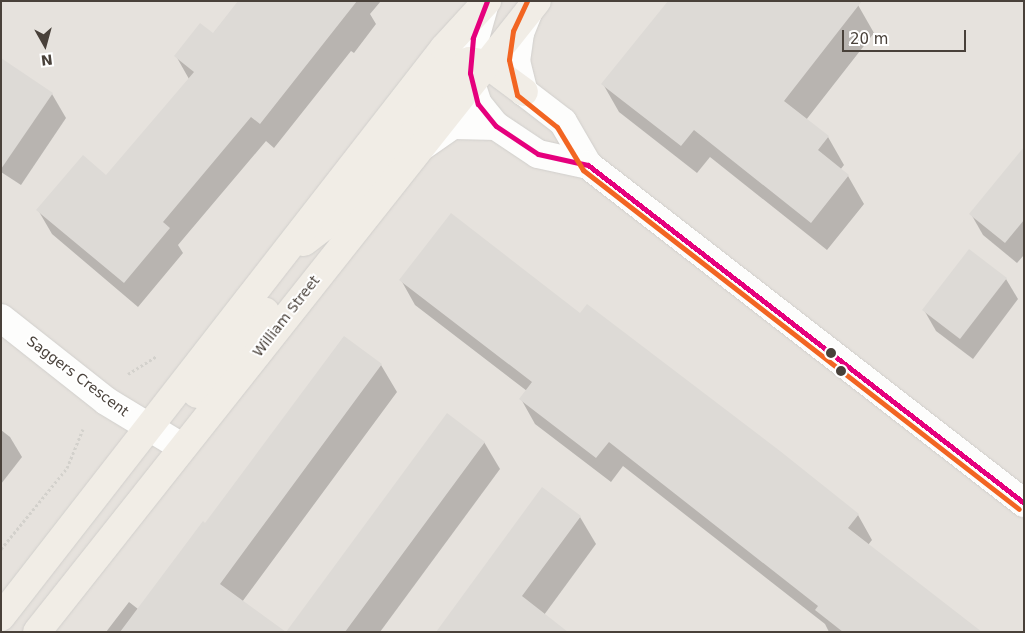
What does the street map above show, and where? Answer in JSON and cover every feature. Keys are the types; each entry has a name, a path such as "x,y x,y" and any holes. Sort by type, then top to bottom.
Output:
{"main road":[{"path":"1,617 444,48 486,2"},
{"name":"William Street","path":"37,632 417,150 476,69 532,7"},
{"path":"272,269 343,212 454,65 476,69 524,92"},
{"path":"150,427 194,398 278,297 351,233"}],"street":[{"path":"486,2 473,38 478,104 496,126 538,154 588,165"},
{"path":"532,7 520,33 516,61 524,92 563,122 588,165 1024,503"},
{"path":"417,150 453,126 496,126"},
{"name":"Saggers Crescent","path":"1,318 106,401 182,447"}],"path":[{"path":"1,549 67,468 79,434 133,368 158,355"}],"shaded area":[{"path":"1,1 1024,1 1024,632 1,632"}],"building":[{"path":"238,1 357,1 260,124 251,117 163,222 170,228 124,283 36,210 83,155 106,175 194,72 174,56 200,23 213,33"},
{"path":"668,1 862,1 784,101 829,136 818,150 849,175 811,223 694,130 681,146 601,84"},
{"path":"1,58 53,93 1,169"},
{"path":"1024,147 1024,220 1005,243 969,214"},
{"path":"451,213 580,313 587,304 780,451 859,514 848,528 982,632 843,632 815,610 818,606 609,442 596,458 519,399 532,382 399,280"},
{"path":"969,249 1007,278 960,339 922,310"},
{"path":"344,336 382,364 220,584 286,632 120,632 203,521 205,523"},
{"path":"447,413 485,442 345,632 286,632"},
{"path":"542,487 581,516 522,596 568,632 436,632"}],"transit line":[{"path":"487,1 473,38 470,73 478,104 496,126 538,154 588,165 1024,503"},
{"path":"527,1 513,31 509,60 517,95 557,127 583,170 1019,509"}]}
